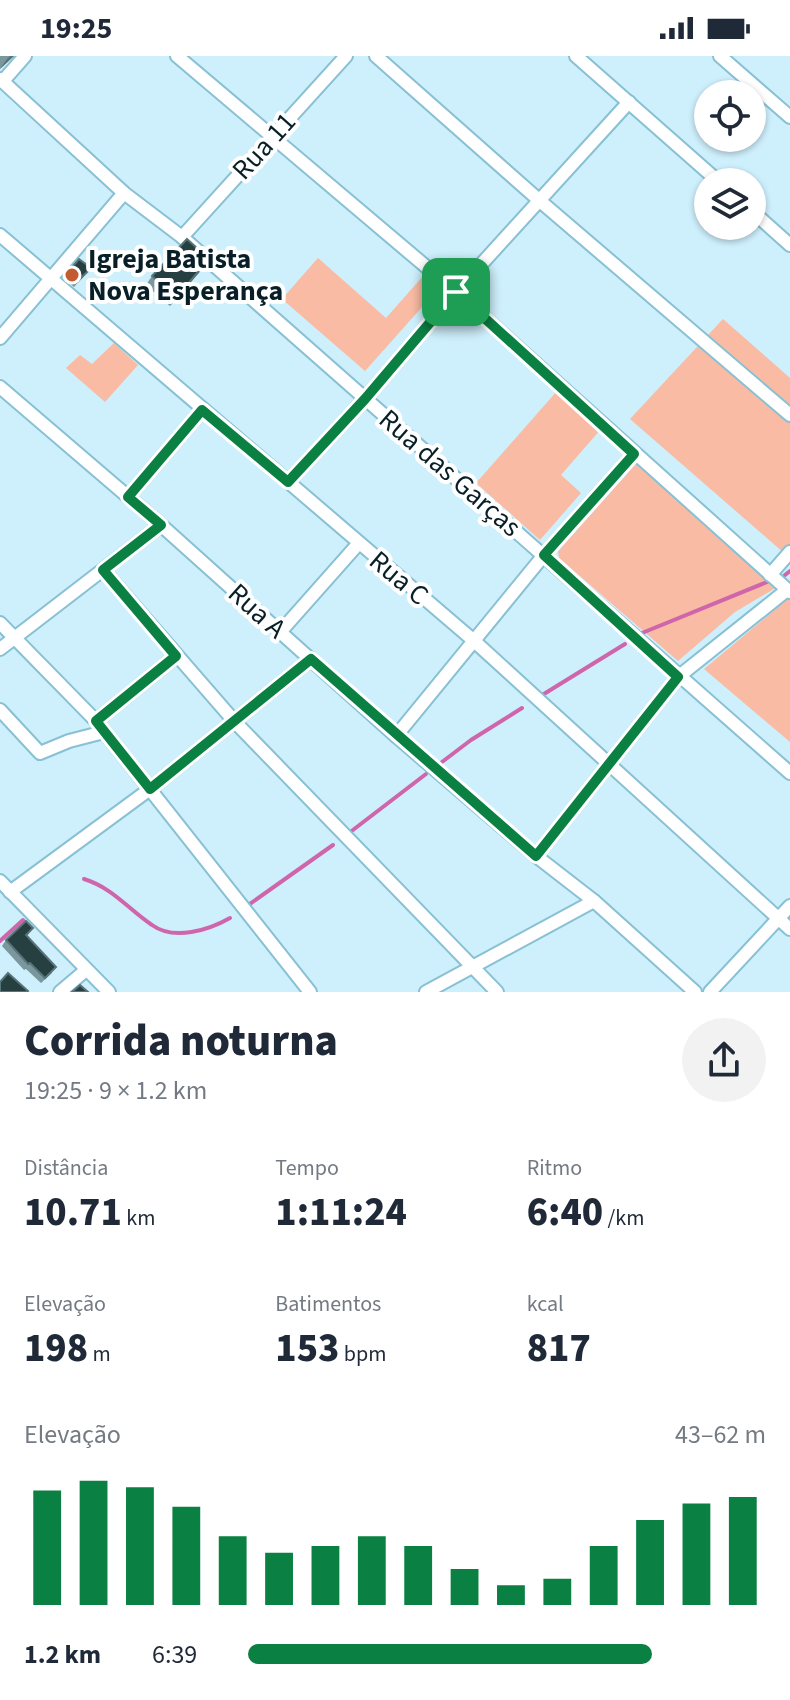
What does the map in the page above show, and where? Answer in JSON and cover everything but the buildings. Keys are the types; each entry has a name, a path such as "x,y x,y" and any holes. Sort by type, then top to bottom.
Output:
{"street":[{"path":"1,80 25,56"},
{"path":"177,56 456,292 789,591 678,677 536,856"},
{"name":"Rua 11","path":"182,237 346,56"},
{"path":"376,56 790,415"},
{"path":"576,56 703,168"},
{"path":"720,56 790,117"},
{"path":"732,66 742,56"},
{"name":"Rua das Garças","path":"1,80 124,193 182,237 790,773"},
{"path":"288,482 629,102"},
{"path":"0,338 124,193"},
{"path":"766,224 790,245"},
{"name":"Rua C","path":"0,235 473,640 790,929"},
{"name":"Rua A","path":"0,387 161,525 396,736 536,856 594,901 695,992"},
{"path":"128,497 202,410"},
{"path":"396,736 544,555 634,454"},
{"path":"0,649 161,525"},
{"path":"281,631 359,543"},
{"path":"770,575 790,552"},
{"path":"103,570 235,722 497,992"},
{"path":"0,623 100,726 310,992"},
{"path":"0,710 40,753 100,726 176,656"},
{"path":"10,892 150,789 311,659"},
{"path":"0,881 109,992"},
{"path":"426,992 594,901"},
{"path":"713,990 790,906"},
{"path":"60,992 86,970"}],"shaded area":[{"path":"318,258 386,318 424,275 439,288 365,371 282,299"},
{"path":"723,319 790,378 790,546 784,553 630,419"},
{"path":"114,343 138,365 105,402 66,368 80,355 92,364"},
{"path":"557,391 601,429 561,475 581,493 540,540 476,483"},
{"path":"637,462 779,586 735,612 678,661 559,558 558,551"},
{"path":"790,597 790,742 704,669"}],"waterway":[{"path":"785,575 790,571"},
{"path":"642,633 767,582"},
{"path":"539,697 625,644"},
{"path":"442,762 522,708"},
{"path":"349,833 426,774"},
{"path":"247,906 333,845"},
{"path":"84,879 112,893 161,930 191,932 230,918"},
{"path":"0,941 23,920"}],"place":[{"name":"Igreja Batista Nova Esperança","path":"72,275"}],"route":[{"path":"456,292 634,454 544,555 678,677 536,856 311,659 150,789 96,721 176,656 103,570 161,525 128,497 202,410 288,482 365,399 456,292"}]}
